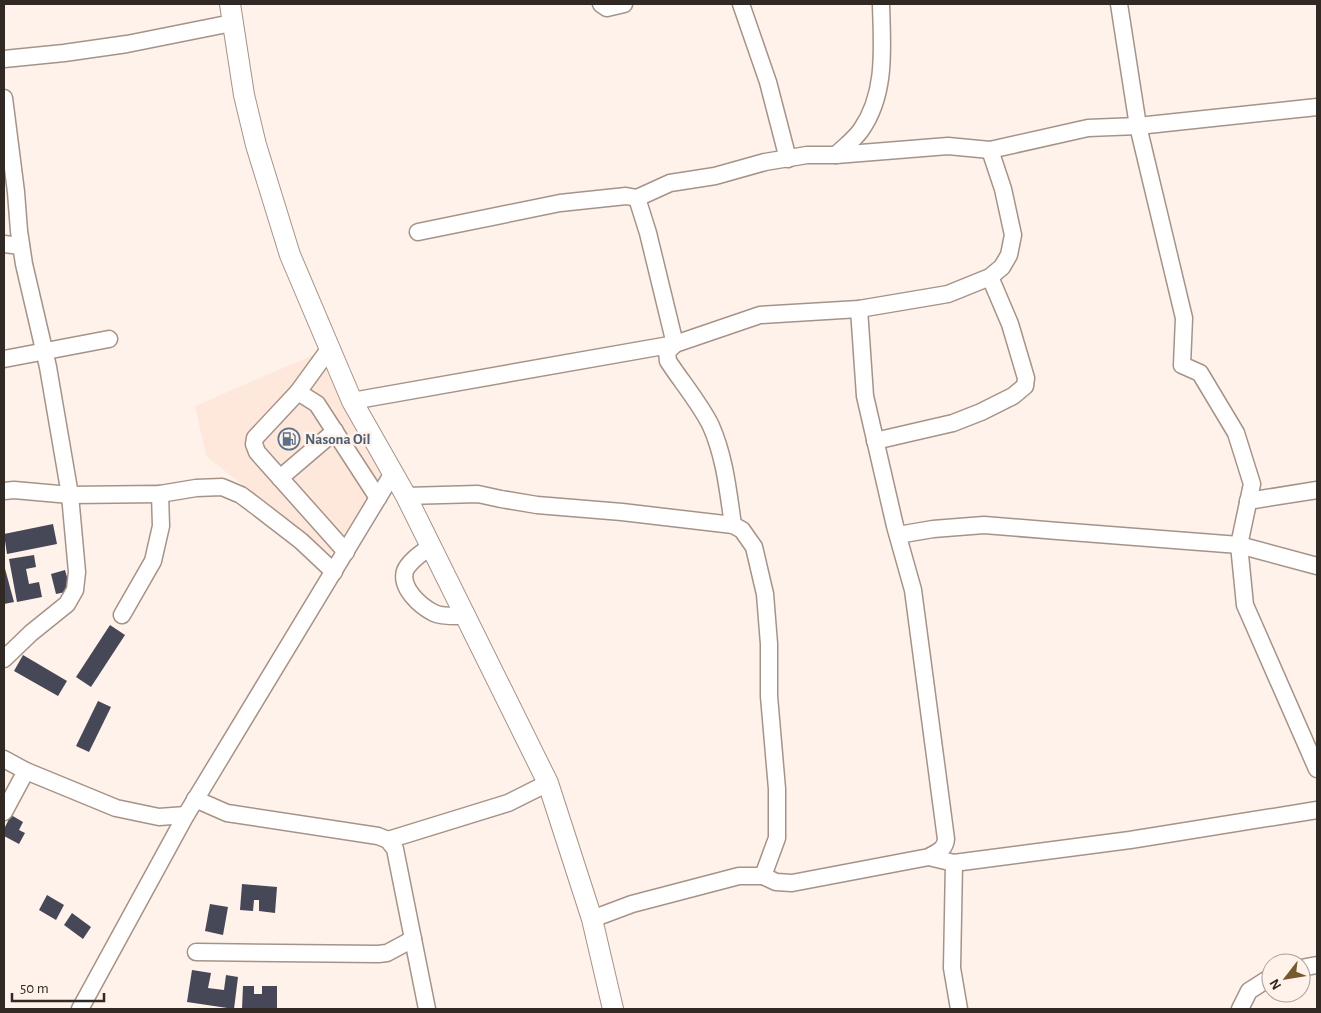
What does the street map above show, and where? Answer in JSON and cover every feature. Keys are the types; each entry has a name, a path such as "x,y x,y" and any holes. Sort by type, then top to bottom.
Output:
{"main road":[{"path":"231,14 244,95 256,146 290,255 352,401 406,496 548,783 592,919 612,1009"}],"street":[{"path":"601,4 607,8 624,4"},
{"path":"836,155 861,131 873,107 883,68 881,4"},
{"path":"1118,4 1138,126 1184,318 1182,365 1200,373 1236,433 1252,484 1239,545 1245,604 1311,735 1317,769"},
{"path":"737,5 768,82 788,159"},
{"path":"4,59 127,44 231,14"},
{"path":"4,98 21,246 44,352 70,495 77,572 75,590 67,604 31,633 4,659"},
{"path":"418,232 560,203 626,196 637,198 670,183 714,176 765,162 807,155 836,155 948,146 990,150 1088,128 1138,126 1317,107"},
{"path":"352,401 674,344 760,314 859,309 948,294 990,277 1002,267 1009,255 1013,235 1004,189 990,150"},
{"path":"637,198 648,234 674,344"},
{"path":"4,244 21,246"},
{"path":"875,441 953,423 1013,396 1025,386 1026,378 1010,324 990,277"},
{"path":"592,919 632,904 739,876 763,876 776,882 792,883 929,857 946,845 912,590 865,396 859,309"},
{"path":"4,359 109,339"},
{"path":"674,344 667,352 668,361 710,424 718,443 724,465 733,525"},
{"path":"330,348 298,392 255,438 254,444 257,452 346,552"},
{"path":"298,392 317,404 378,498"},
{"path":"280,478 335,431"},
{"path":"80,1009 186,815 393,473"},
{"path":"4,491 14,490 70,495 160,494 196,488 222,487 241,495 300,541 334,572"},
{"path":"1248,500 1317,490"},
{"path":"122,615 153,561 161,526 160,494"},
{"path":"406,496 478,494 501,500 733,525 742,530 754,547 765,594 769,644 769,696 777,789 777,838 763,876"},
{"path":"898,535 933,529 984,526 1239,545 1317,566"},
{"path":"430,546 408,565 405,572 405,586 418,602 436,614 466,616"},
{"path":"4,759 26,771 116,808 158,817 186,815"},
{"path":"4,812 26,771"},
{"path":"388,840 508,803 548,783"},
{"path":"195,800 227,814 378,836 388,840 395,849 427,1009"},
{"path":"929,857 954,863 1130,840 1317,810"},
{"path":"954,863 952,968 959,1009"},
{"path":"196,952 378,954 387,953 413,939"},
{"path":"1240,1009 1249,991 1261,983"}],"shaded area":[{"path":"318,353 382,475 331,554 206,456 195,406"}],"building":[{"path":"53,524 57,544 7,554 4,534"},
{"path":"34,555 36,567 26,569 29,584 39,582 42,597 17,602 9,559"},
{"path":"4,565 14,602 4,604"},
{"path":"65,570 71,591 56,594 51,574"},
{"path":"110,625 125,635 91,687 76,677"},
{"path":"23,655 67,681 58,696 14,671"},
{"path":"98,701 111,707 89,752 76,746"},
{"path":"11,815 23,822 19,830 25,833 19,844 4,836 4,829"},
{"path":"242,884 277,887 275,913 259,911 259,900 254,900 253,911 240,910"},
{"path":"47,895 64,905 56,920 39,910"},
{"path":"210,904 228,907 223,935 205,931"},
{"path":"72,913 91,927 83,939 64,925"},
{"path":"192,970 211,973 208,988 224,990 226,975 238,977 234,1009 187,1002"},
{"path":"243,986 254,986 254,994 262,994 262,986 277,986 277,1009 242,1009"}],"place":[{"name":"Nasona Oil","path":"289,439"}]}
